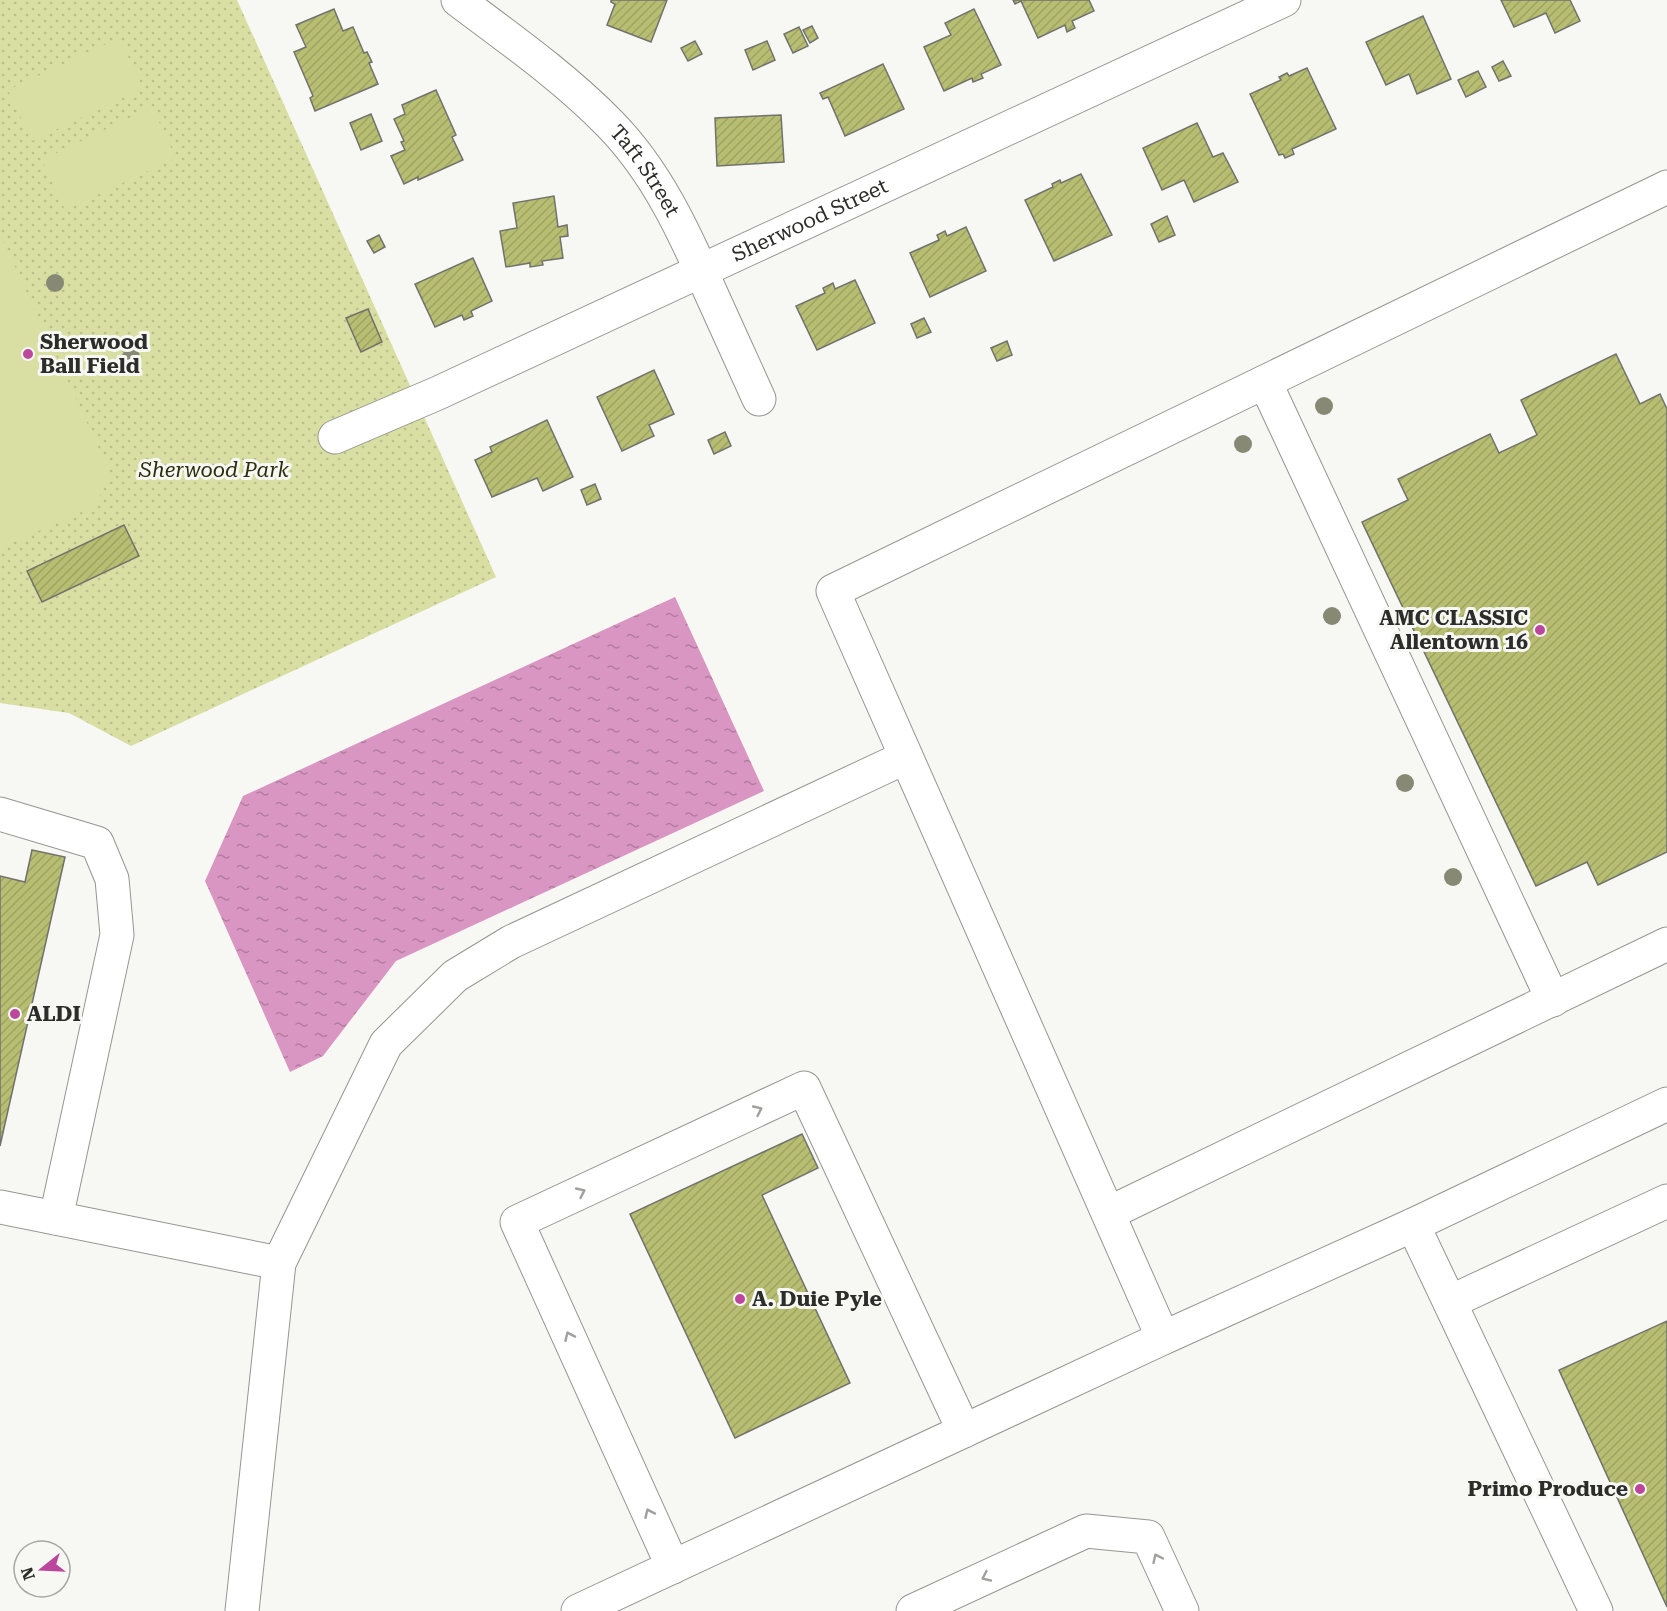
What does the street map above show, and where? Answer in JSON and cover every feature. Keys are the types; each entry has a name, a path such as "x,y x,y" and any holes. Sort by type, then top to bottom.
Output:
{"street":[{"name":"Taft Street","path":"458,0 562,78 611,125 662,193 683,230 759,399"},
{"name":"Sherwood Street","path":"335,437 449,388 1284,0"},
{"path":"1163,1338 833,591 1667,187"},
{"path":"1265,382 1553,1000"},
{"path":"242,1611 279,1263 386,1044 455,976 512,942 906,757"},
{"path":"0,814 97,843 112,879 117,935 56,1218"},
{"path":"1109,1213 1667,944"},
{"path":"673,1567 517,1222 804,1088 964,1431"},
{"path":"578,1611 1163,1338 1664,1112"},
{"path":"1450,1302 1667,1201"},
{"path":"0,1207 279,1263"},
{"path":"1413,1225 1596,1611"},
{"path":"913,1611 1086,1531 1148,1537 1182,1611"}],"green space":[{"name":"Sherwood Park","path":"0,0 237,0 496,577 131,746 69,713 0,703"},
{"path":"119,38 143,88 32,141 8,90"},
{"path":"152,107 176,158 65,210 42,160"},
{"name":"Sherwood Ball Field","path":"0,234 110,473 95,506 0,548"}],"water":[{"path":"675,597 764,791 396,961 323,1056 290,1072 205,881 243,796"}],"building":[{"path":"611,0 667,0 651,42 607,25 615,4"},
{"path":"1013,0 1089,0 1094,11 1072,21 1075,28 1067,32 1065,25 1038,38 1021,1 1015,4"},
{"path":"1501,0 1570,0 1580,21 1555,33 1546,13 1514,27"},
{"path":"334,9 343,31 353,27 364,53 367,52 372,62 369,63 378,84 315,111 310,98 313,96 294,52 306,47 296,25"},
{"path":"974,9 1001,65 981,74 983,78 973,82 972,78 944,91 924,47 951,35 945,23"},
{"path":"1423,16 1451,79 1417,94 1409,74 1386,85 1366,42"},
{"path":"812,26 818,38 810,43 803,30"},
{"path":"799,27 808,46 793,53 784,34"},
{"path":"695,41 702,54 688,61 681,48"},
{"path":"767,41 775,60 753,70 745,50"},
{"path":"1503,61 1511,76 1499,81 1492,67"},
{"path":"883,64 904,109 845,136 828,97 823,99 820,93"},
{"path":"1307,68 1336,129 1292,149 1294,154 1285,158 1283,154 1279,155 1250,94 1281,80 1279,77 1287,73 1289,76"},
{"path":"1478,71 1486,87 1466,97 1458,80"},
{"path":"436,90 456,135 452,137 463,160 404,184 391,156 405,150 401,142 404,141 394,119 405,114 402,105"},
{"path":"371,114 382,141 361,150 350,123"},
{"path":"781,115 784,162 717,166 715,118"},
{"path":"1197,123 1213,157 1223,153 1238,182 1194,202 1184,180 1162,190 1143,148"},
{"path":"1081,174 1112,235 1054,261 1025,200 1053,187 1052,184 1060,180 1061,183"},
{"path":"554,196 558,227 567,225 568,236 560,237 563,258 542,261 543,265 530,267 530,263 506,267 500,231 517,228 513,203"},
{"path":"1167,216 1175,235 1159,242 1151,224"},
{"path":"966,227 986,271 930,297 910,253 939,240 937,235 945,231 947,236"},
{"path":"379,235 385,247 374,253 367,241"},
{"path":"473,258 492,301 471,311 473,316 464,320 462,315 435,327 415,284"},
{"path":"855,280 875,323 817,350 796,306 825,293 823,288 833,283 835,289"},
{"path":"368,309 382,342 361,352 346,318"},
{"path":"924,318 931,332 917,338 911,324"},
{"path":"1007,341 1012,355 997,361 991,348"},
{"name":"AMC CLASSIC Allentown 16","path":"1616,354 1640,404 1660,394 1667,409 1667,852 1598,885 1587,862 1536,886 1362,522 1408,500 1398,479 1490,434 1499,453 1537,435 1521,400"},
{"path":"654,370 674,414 649,425 654,436 622,451 597,397"},
{"path":"547,420 573,477 543,491 537,478 492,497 475,460 492,452 490,447"},
{"path":"725,432 731,446 714,454 708,440"},
{"path":"595,484 601,499 587,505 581,490"},
{"path":"124,525 139,556 42,602 27,571"},
{"name":"ALDI","path":"32,850 65,857 0,1146 0,876 25,882"},
{"name":"A. Duie Pyle","path":"802,1134 818,1168 762,1195 850,1383 735,1438 630,1214"},
{"name":"Primo Produce","path":"1667,1321 1667,1607 1559,1370"}],"place":[{"name":"Sherwood Ball Field","path":"28,354"},
{"name":"AMC CLASSIC Allentown 16","path":"1540,630"},
{"name":"ALDI","path":"15,1014"},
{"name":"A. Duie Pyle","path":"740,1299"},
{"name":"Primo Produce","path":"1640,1489"}]}
